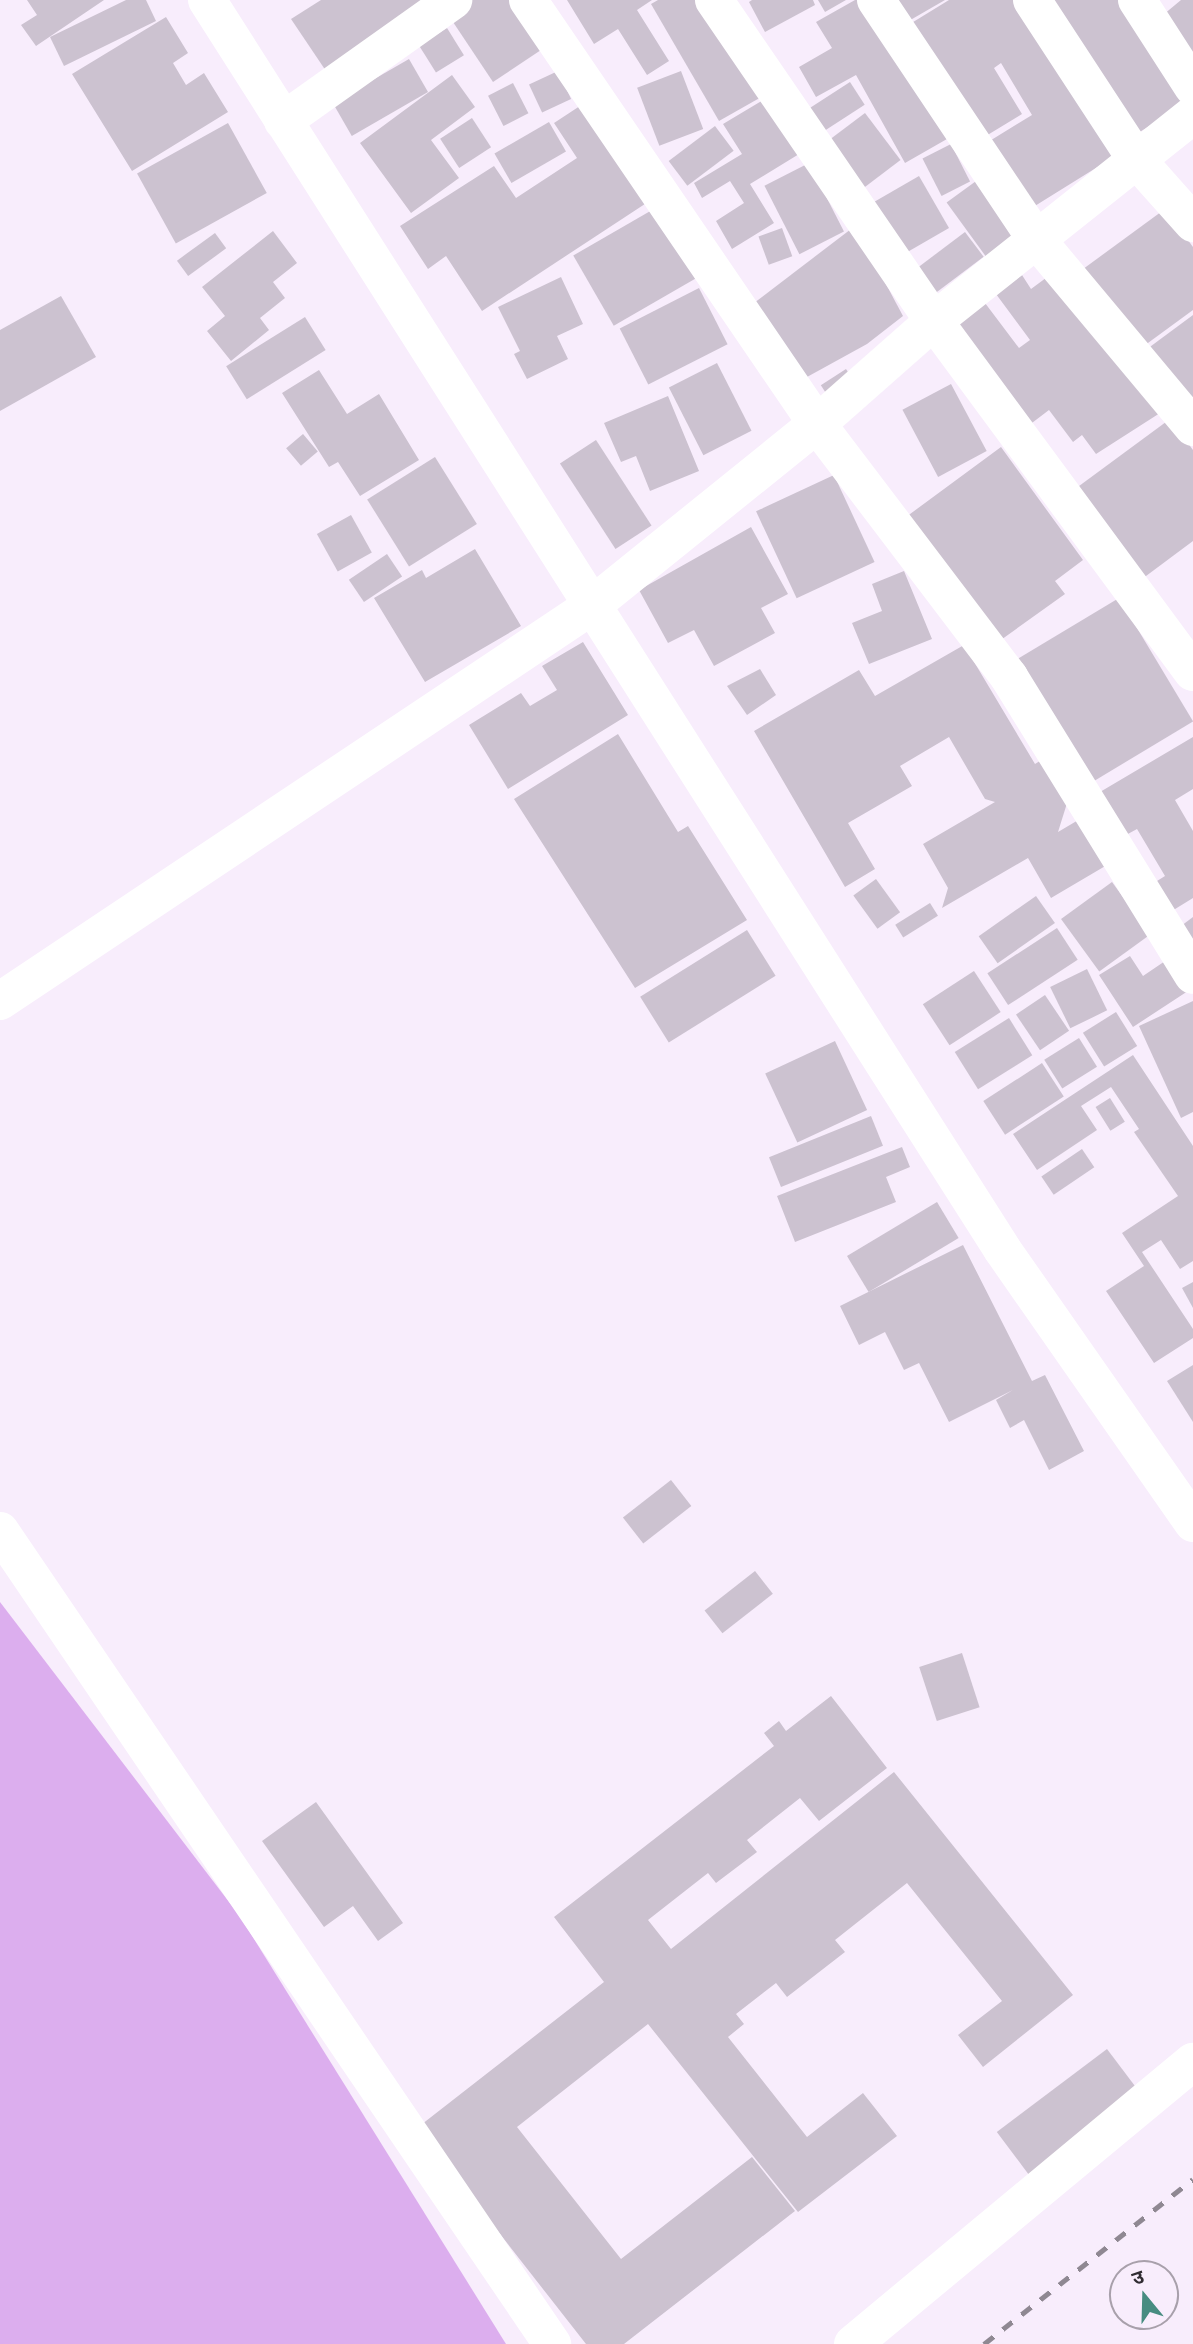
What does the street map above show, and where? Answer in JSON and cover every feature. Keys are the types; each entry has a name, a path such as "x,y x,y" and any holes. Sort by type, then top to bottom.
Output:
{"street":[{"path":"207,0 590,607 1002,1248 1193,1523"},
{"path":"283,121 453,0"},
{"path":"528,0 817,424 1009,677 1193,975"},
{"path":"714,0 934,321 1193,672"},
{"path":"876,0 1036,239 1193,427"},
{"path":"1032,0 1136,159 1193,222"},
{"path":"1137,0 1193,87"},
{"path":"0,1001 590,607 817,424 934,321 1193,115"},
{"path":"0,1531 552,2344"},
{"path":"853,2344 1193,2062"}],"shaded area":[{"path":"0,1602 239,1915 506,2344 0,2344"}],"building":[{"path":"27,0 104,0 36,46 21,25 37,15"},
{"path":"126,0 146,0 156,21 64,66 50,37"},
{"path":"321,0 441,0 328,74 291,19"},
{"path":"472,0 519,0 550,44 493,82 449,16"},
{"path":"567,0 652,0 637,10 669,61 647,75 618,29 594,44"},
{"path":"658,0 716,0 770,92 719,121 651,4"},
{"path":"813,0 815,5 765,32 749,2"},
{"path":"818,0 846,0 825,12"},
{"path":"855,0 867,0 947,139 905,163 856,75 816,97 799,67 832,48 816,22"},
{"path":"885,0 945,0 900,26"},
{"path":"949,0 1026,0 1120,153 1030,209 988,142 1032,115 1001,63 994,68 1022,114 976,142 905,27"},
{"path":"1044,0 1123,0 1193,99 1130,138"},
{"path":"1181,0 1193,0 1193,62 1157,20"},
{"path":"166,17 188,53 173,63 186,85 204,73 228,112 132,171 72,74"},
{"path":"447,28 464,55 436,73 419,45"},
{"path":"409,59 428,92 352,136 333,103"},
{"path":"558,71 571,99 542,113 529,85"},
{"path":"681,71 703,129 659,146 637,88"},
{"path":"452,75 475,107 431,140 459,178 411,213 360,143"},
{"path":"850,82 865,105 821,133 806,110"},
{"path":"513,83 528,113 503,126 488,96"},
{"path":"770,96 804,151 750,184 774,223 732,249 716,221 744,203 730,181 702,198 694,183 742,154 723,124"},
{"path":"586,102 651,200 482,311 446,256 428,269 400,226 494,166 516,198 577,158 554,123"},
{"path":"865,113 901,160 859,191 823,144"},
{"path":"472,118 491,147 459,168 440,139"},
{"path":"549,122 566,151 511,183 494,154"},
{"path":"228,123 267,193 176,243 137,173"},
{"path":"715,126 734,151 687,186 669,161"},
{"path":"951,144 970,181 942,196 922,159"},
{"path":"809,163 844,232 799,254 764,186"},
{"path":"919,176 949,228 901,256 871,204"},
{"path":"983,176 1026,236 990,262 947,202"},
{"path":"659,206 700,276 614,326 573,256"},
{"path":"1165,209 1193,247 1193,310 1137,351 1079,272"},
{"path":"855,226 903,316 867,344 807,377 754,303"},
{"path":"782,228 792,256 769,265 759,237"},
{"path":"273,231 297,263 273,282 285,298 260,318 269,330 231,361 207,331 225,316 202,287"},
{"path":"965,232 984,257 931,296 912,272"},
{"path":"215,233 226,248 188,276 177,261"},
{"path":"1054,272 1160,413 1096,454 1082,435 1073,442 1049,410 1024,429 949,329 985,303 1019,348 1030,340 996,294 1022,275 1031,289"},
{"path":"561,277 583,324 557,336 568,359 527,379 514,354 520,351 498,307"},
{"path":"699,288 728,344 648,385 620,328"},
{"path":"61,296 96,357 0,411 0,330"},
{"path":"1193,315 1193,410 1143,352"},
{"path":"305,317 326,350 247,399 226,366"},
{"path":"717,363 752,431 703,455 669,388"},
{"path":"846,369 855,383 830,400 821,385"},
{"path":"319,370 347,414 379,394 419,460 360,496 338,462 329,467 282,393"},
{"path":"951,384 987,451 938,477 902,410"},
{"path":"668,396 699,471 650,491 636,456 621,462 604,423"},
{"path":"1170,419 1193,450 1193,541 1142,579 1075,489"},
{"path":"303,434 318,452 301,466 286,448"},
{"path":"596,440 652,526 615,549 560,463"},
{"path":"1001,447 1083,560 1055,581 1065,594 998,642 906,517"},
{"path":"435,457 477,524 409,566 367,499"},
{"path":"834,475 875,562 797,598 756,511"},
{"path":"351,515 372,553 338,572 317,534"},
{"path":"751,527 788,594 761,608 775,633 714,666 694,630 668,643 639,590"},
{"path":"475,549 521,626 425,682 374,598 422,570 426,578"},
{"path":"387,554 402,576 364,602 349,580"},
{"path":"904,571 932,639 869,664 852,623 882,611 872,584"},
{"path":"1119,598 1193,722 1092,782 1018,659"},
{"path":"583,642 628,715 508,789 469,725 521,693 530,706 557,690 542,666"},
{"path":"964,645 1035,764 1043,759 1068,800 1058,832 1080,819 1107,865 1051,898 1028,858 942,908 948,888 923,844 995,802 985,799 949,737 900,766 912,786 848,823 875,869 845,887 754,731 859,670 875,696"},
{"path":"760,669 776,695 747,715 727,686"},
{"path":"618,734 678,832 688,826 747,920 635,988 514,799"},
{"path":"1193,737 1193,789 1175,800 1193,831 1193,898 1167,914 1149,886 1165,876 1137,829 1126,835 1100,792"},
{"path":"876,879 900,912 877,929 853,895"},
{"path":"1112,882 1150,935 1099,972 1061,919"},
{"path":"1036,896 1055,923 998,963 979,936"},
{"path":"930,903 938,916 903,937 895,925"},
{"path":"1193,917 1193,950 1177,929"},
{"path":"1057,928 1078,960 1008,1005 987,973"},
{"path":"747,930 776,976 669,1043 640,997"},
{"path":"1130,956 1143,976 1171,957 1191,989 1133,1027 1099,975"},
{"path":"1087,969 1107,1010 1070,1028 1050,987"},
{"path":"974,971 1001,1012 950,1045 923,1004"},
{"path":"1045,995 1069,1031 1040,1050 1016,1015"},
{"path":"1193,1001 1193,1112 1181,1118 1139,1026"},
{"path":"1116,1012 1137,1046 1104,1067 1083,1033"},
{"path":"1009,1018 1032,1055 978,1089 955,1052"},
{"path":"1079,1038 1097,1067 1062,1089 1044,1060"},
{"path":"835,1041 867,1110 797,1142 765,1074"},
{"path":"1133,1055 1193,1146 1193,1261 1180,1269 1161,1240 1142,1252 1193,1329 1193,1338 1154,1363 1106,1291 1144,1266 1122,1233 1178,1196 1134,1132 1139,1129 1111,1087 1081,1106 1097,1130 1037,1170 1013,1134"},
{"path":"1042,1063 1064,1097 1005,1135 983,1101"},
{"path":"1110,1098 1125,1122 1110,1131 1096,1107"},
{"path":"871,1116 883,1146 781,1187 769,1157"},
{"path":"902,1147 910,1167 886,1177 896,1202 795,1242 777,1196"},
{"path":"1082,1149 1094,1167 1054,1195 1041,1176"},
{"path":"937,1202 959,1238 869,1292 847,1256"},
{"path":"963,1245 1032,1381 1045,1375 1084,1451 1049,1470 1024,1420 1010,1428 996,1400 1013,1390 949,1422 919,1363 904,1370 885,1332 859,1345 840,1306"},
{"path":"1193,1282 1193,1308 1182,1288"},
{"path":"1193,1365 1193,1422 1167,1381"},
{"path":"671,1480 691,1506 643,1544 623,1518"},
{"path":"755,1571 773,1594 722,1633 705,1610"},
{"path":"962,1653 980,1707 937,1721 919,1667"},
{"path":"831,1696 887,1768 819,1821 800,1798 747,1840 757,1852 716,1883 708,1873 648,1920 671,1949 894,1772 1073,1995 983,2067 958,2035 1002,2001 907,1883 835,1940 845,1952 787,1997 776,1983 736,2014 744,2024 728,2037 807,2137 863,2093 897,2136 798,2212 648,2024 517,2127 621,2259 752,2157 795,2211 624,2344 586,2344 417,2128 604,1982 554,1917 774,1746 764,1733 779,1721 786,1731"},
{"path":"316,1802 403,1923 378,1941 353,1906 324,1927 262,1841"},
{"path":"1107,2049 1139,2091 1029,2174 997,2132"}],"railway":[{"path":"984,2344 1193,2179"}]}
